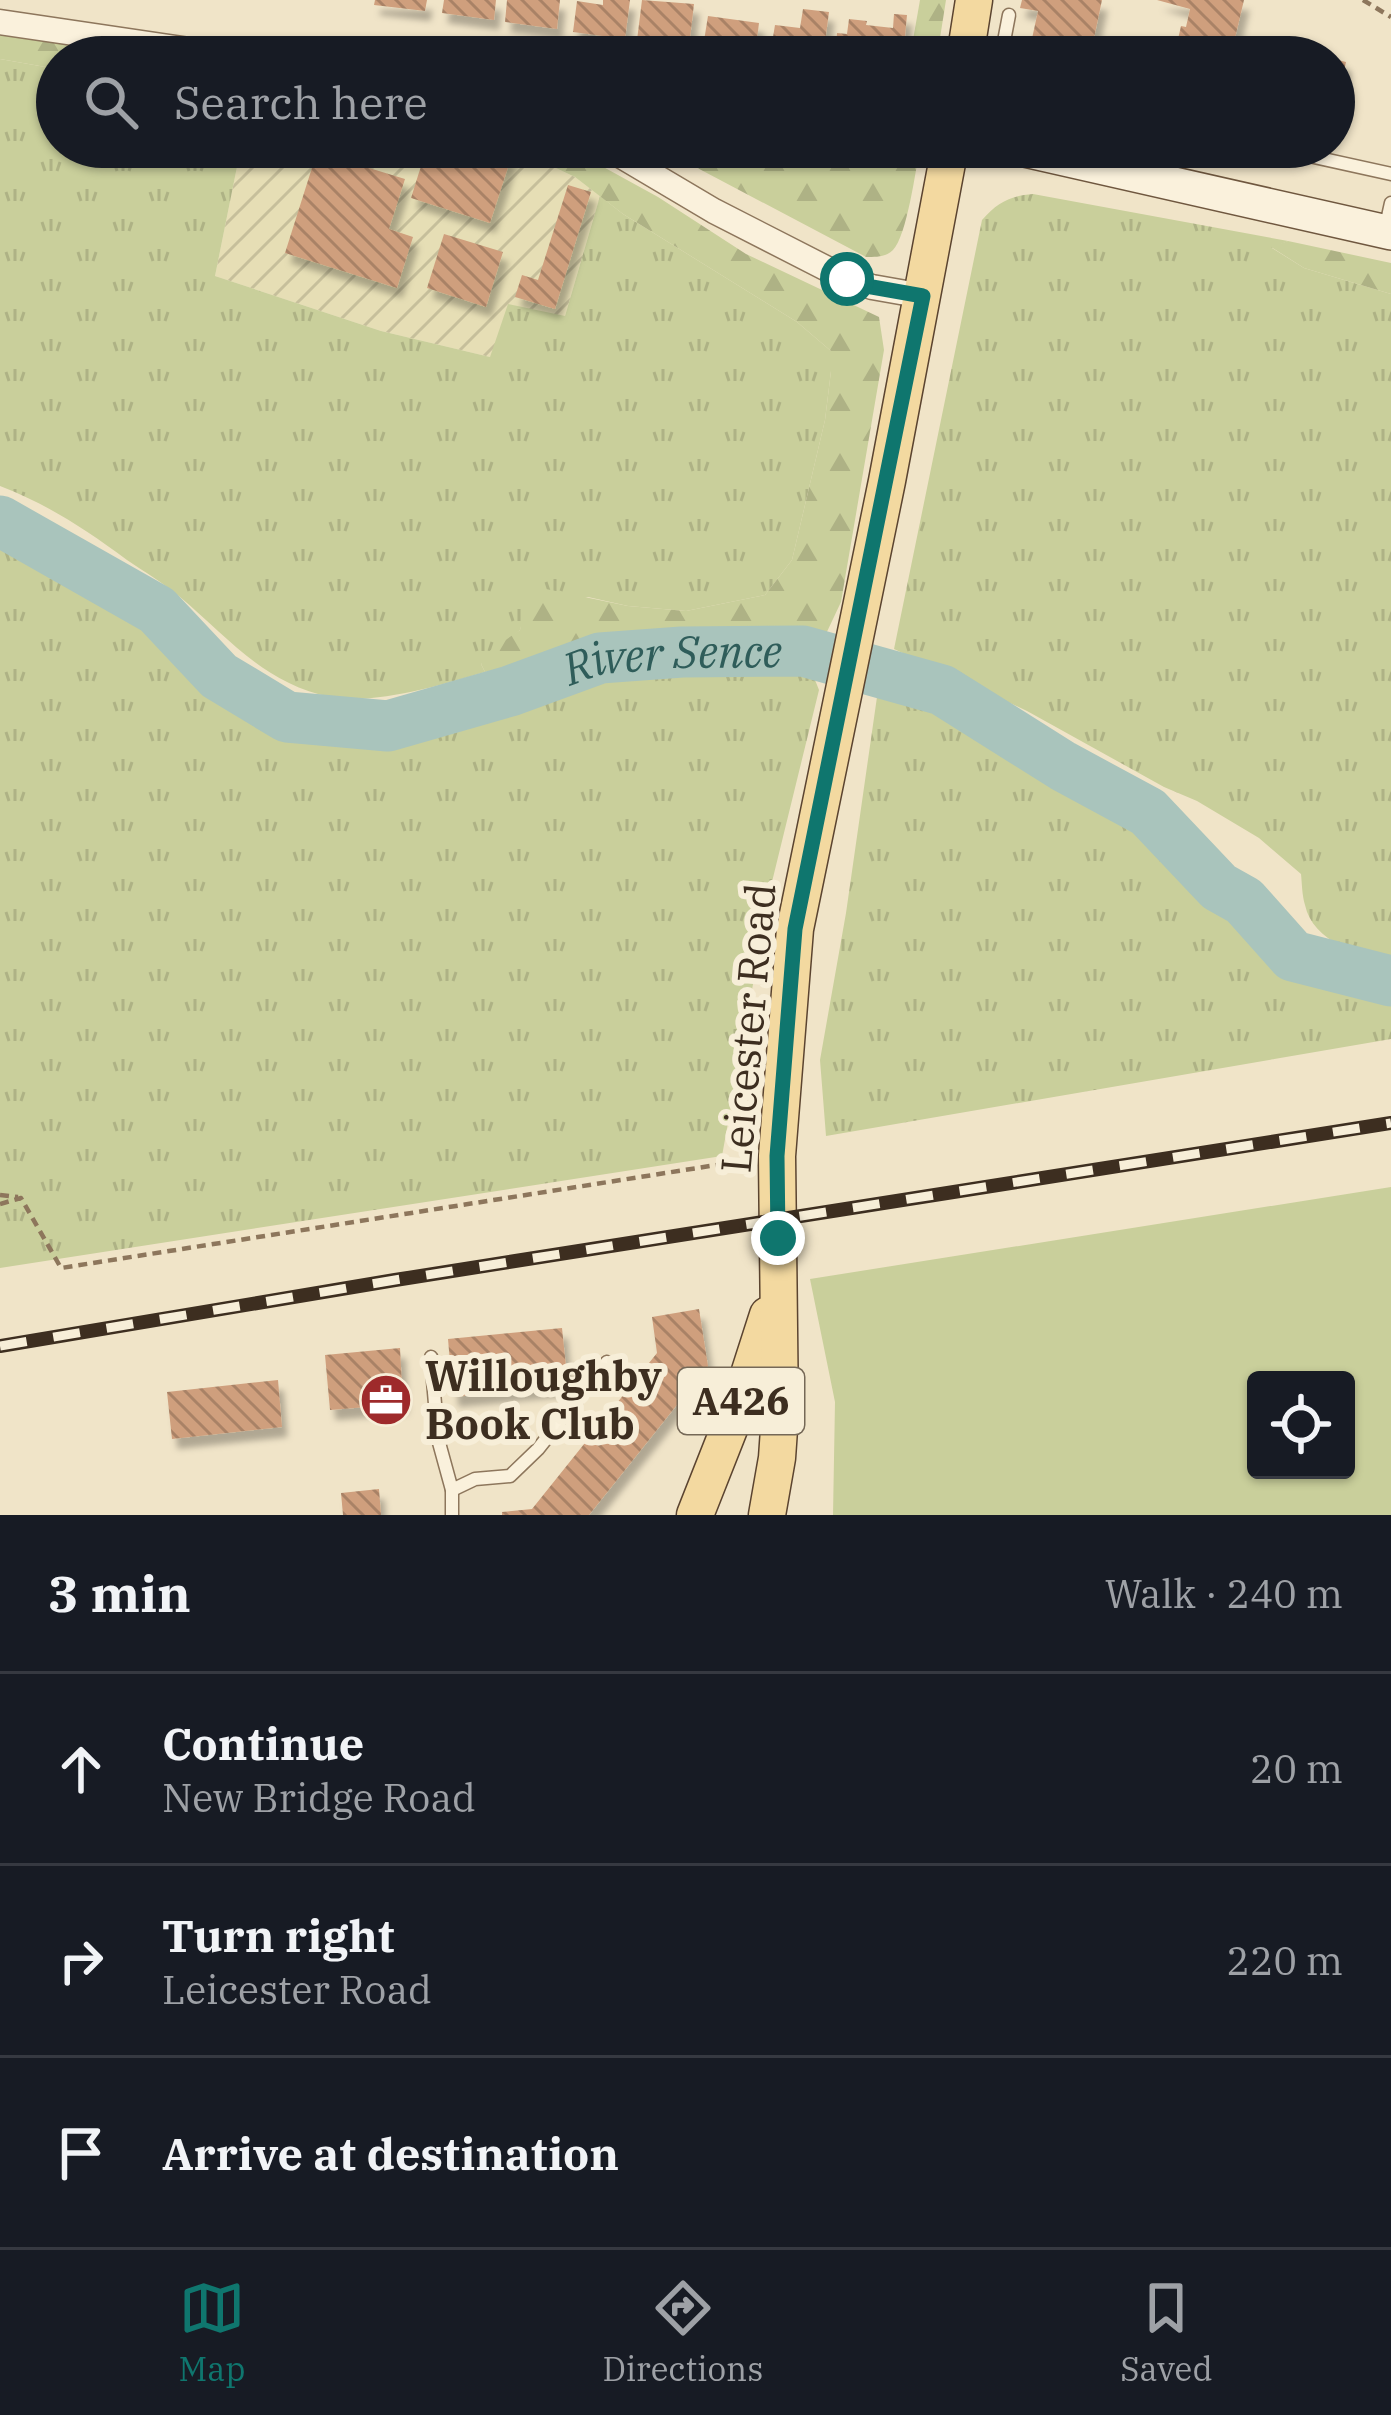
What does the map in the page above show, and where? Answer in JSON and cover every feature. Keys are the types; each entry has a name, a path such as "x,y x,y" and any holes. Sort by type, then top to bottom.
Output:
{"main road":[{"path":"968,36 974,0"},
{"name":"Leicester Road","path":"766,1515 780,1415 777,1156 795,929 946,168"},
{"path":"1170,168 1389,222"},
{"name":"Leicester Road","path":"695,1515 742,1396 778,1283"}],"street":[{"path":"0,22 95,36"},
{"path":"645,168 714,211 847,279 923,296"}],"lane":[{"path":"1005,36 1009,15"},
{"path":"1355,166 1391,174"},
{"path":"431,1357 438,1438 452,1490 452,1515"},
{"path":"452,1490 475,1479 510,1476 538,1449 608,1362"}],"path":[{"path":"1363,0 1391,17"},
{"path":"21,1198 61,1268 777,1156"},
{"path":"0,1195 21,1198"},
{"path":"0,1204 21,1198"}],"shaded area":[{"path":"237,168 556,168 600,196 565,316 490,357 381,331 215,276"}],"green space":[{"path":"920,0 946,0 940,36 914,36"},
{"path":"0,31 36,37 36,65 0,59"},
{"path":"0,59 36,65 36,168 237,168 215,276 381,331 490,357 508,304 565,316 600,196 797,322 831,351 825,420 792,560 765,595 686,611 588,597 524,616 520,630 481,664 485,672 408,692 348,699 286,682 249,658 161,582 66,518 0,486"},
{"path":"556,168 605,168 746,254 879,317 884,350 841,602 825,636 638,639 485,672 481,664 488,652 520,630 525,600 546,589 628,606 686,611 765,595 792,560 825,420 831,351 797,322 623,214"},
{"path":"697,168 916,168 898,242 887,254 866,257"},
{"path":"1033,194 1288,241 1272,248 1304,268 1391,294 1391,965 1339,945 1317,929 1305,905 1301,874 1259,838 1027,711 894,649 982,220 1005,201"},
{"path":"1288,241 1391,263 1391,294 1304,268 1271,247"},
{"path":"0,526 45,561 141,610 194,664 239,700 300,727 387,737 470,716 607,663 806,657 819,690 770,890 722,1156 0,1268"},
{"path":"887,688 920,693 961,724 1184,842 1221,876 1267,943 1299,971 1391,991 1391,1039 826,1136 820,1060 877,697"},
{"path":"1391,1187 1391,1515 833,1515 835,1402 810,1279"}],"building":[{"path":"375,0 427,0 425,11 374,5"},
{"path":"444,0 496,0 494,20 442,13"},
{"path":"507,0 560,0 557,29 505,22"},
{"path":"603,0 630,0 625,36 573,32 577,1 603,5"},
{"path":"642,0 694,4 690,36 638,36"},
{"path":"1022,0 1102,0 1094,36 1033,36 1038,11 1020,8"},
{"path":"1157,0 1244,0 1235,36 1179,36 1190,9"},
{"path":"803,9 829,12 826,36 773,36 775,25 800,28"},
{"path":"894,14 907,15 905,36 837,36 847,34 849,19 893,28"},
{"path":"708,16 759,23 757,36 705,36"},
{"path":"312,168 369,168 405,179 389,229 413,237 397,288 285,253"},
{"path":"420,168 508,168 490,223 411,198"},
{"path":"568,185 591,192 555,309 515,297 522,275 538,280"},
{"path":"444,234 503,252 486,307 427,288"},
{"path":"699,1309 708,1366 589,1515 502,1515 532,1509 657,1353 652,1317"},
{"path":"562,1328 568,1386 453,1397 448,1339"},
{"path":"400,1348 403,1404 330,1410 325,1355"},
{"path":"278,1380 282,1427 172,1439 167,1392"},
{"path":"379,1489 381,1515 343,1515 341,1493"}],"waterway":[{"name":"River Sence","path":"0,521 157,610 219,676 287,717 388,726 510,691 600,658 682,652 803,651 942,690 1063,766 1148,812 1219,887 1244,901 1293,956 1391,981"}],"railway":[{"path":"0,1346 1391,1123"}],"place":[{"name":"Willoughby Book Club","path":"386,1400"}],"route":[{"path":"778,1238 777,1156 795,929 923,296 847,279"}]}
